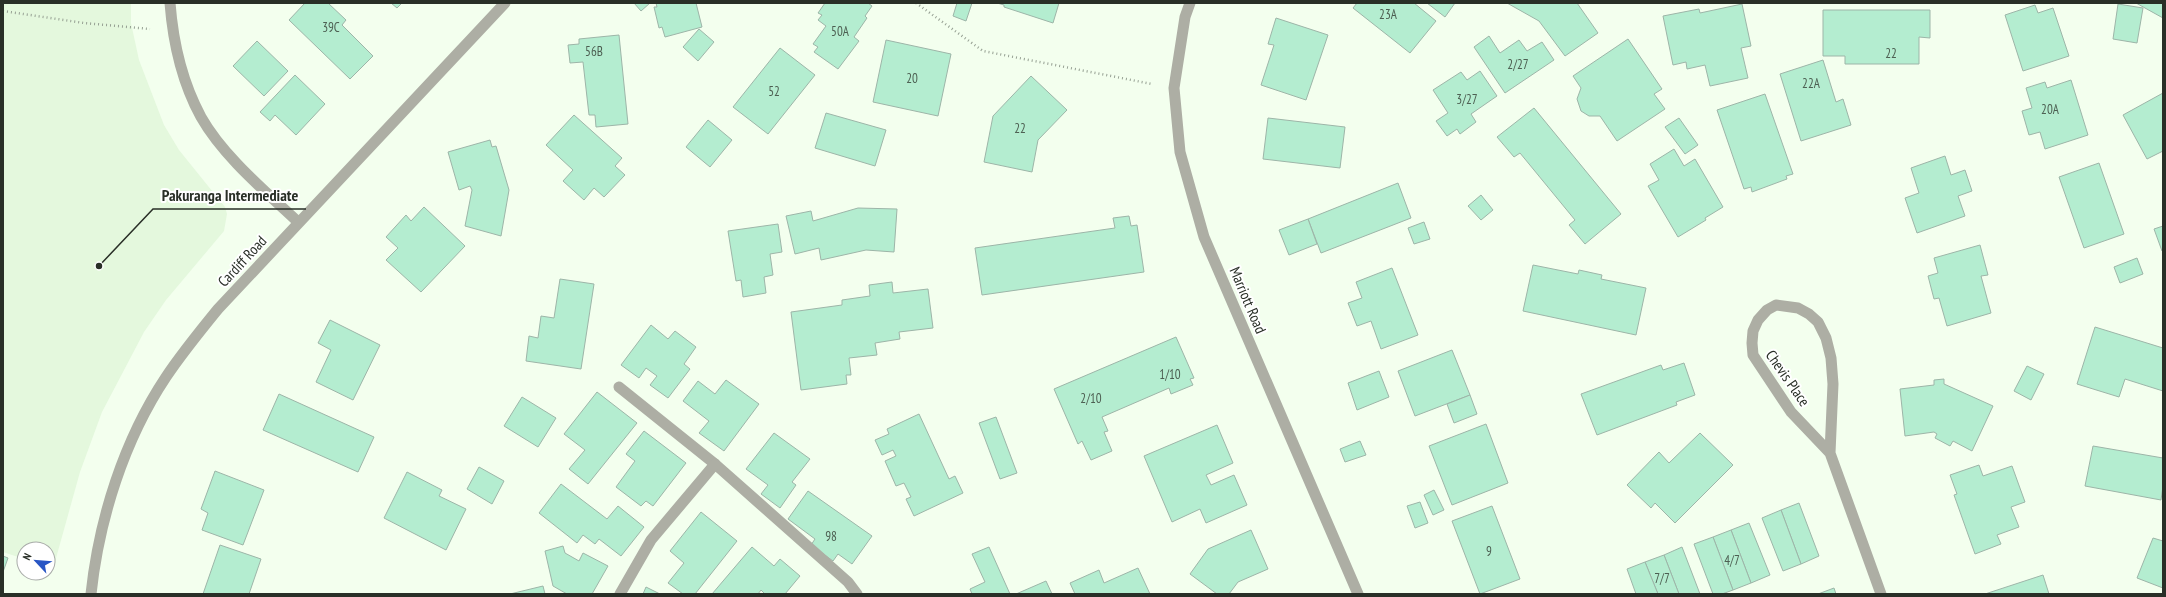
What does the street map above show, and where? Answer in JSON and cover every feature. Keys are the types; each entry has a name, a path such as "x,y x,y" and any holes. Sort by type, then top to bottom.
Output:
{"street":[{"path":"170,3 172,32 184,77 202,118 238,164 298,222"},
{"name":"Cardiff Road","path":"91,594 93,574 112,495 134,437 149,406 192,340 298,222 505,3"},
{"name":"Marriott Road","path":"1190,3 1185,17 1174,88 1180,152 1204,237 1358,594"},
{"name":"Chevis Place","path":"1830,453 1792,412 1771,384 1753,355 1752,337 1758,320 1767,310 1776,305 1798,308 1809,314 1818,322 1826,338 1831,358 1833,384 1830,453 1881,594"},
{"path":"619,387 715,464 848,582 857,594"},
{"path":"620,594 651,540 715,464"}],"path":[{"path":"916,3 983,51 1174,88"},
{"path":"3,11 84,23 172,32"}],"shaded area":[{"path":"3,3 131,3 131,23 139,60 164,125 179,150 225,207 227,214 224,231 166,300 144,332 102,412 80,472 56,558 56,541 16,541 16,556 3,552"}],"building":[{"path":"305,3 328,3 346,20 342,25 373,56 350,79 289,20"},
{"path":"391,3 402,3 397,8"},
{"path":"634,3 650,3 641,11"},
{"path":"656,3 696,3 702,27 665,37 662,27 659,28 654,7 657,7"},
{"path":"825,3 868,3 872,6 865,16 867,18 854,37 859,41 838,69 814,52 818,47 813,44 826,26 818,20 822,15 818,13"},
{"path":"957,3 972,3 966,21 953,16"},
{"path":"997,3 1059,3 1053,23 1004,7 1004,5"},
{"path":"1357,3 1414,3 1436,21 1410,53 1353,8"},
{"path":"1427,3 1455,3 1445,17"},
{"path":"1507,3 1577,3 1598,33 1565,56 1539,21"},
{"path":"2136,3 2163,3 2163,18"},
{"path":"1742,4 1751,46 1741,48 1748,78 1710,86 1705,65 1687,69 1686,62 1673,65 1663,16 1699,9 1700,13"},
{"path":"2118,4 2143,8 2137,43 2113,39"},
{"path":"2035,5 2038,13 2053,8 2069,56 2023,71 2005,15"},
{"path":"1823,10 1930,10 1930,38 1919,37 1919,64 1845,64 1845,56 1823,56"},
{"path":"1276,18 1328,35 1306,100 1261,85 1274,45 1268,44"},
{"path":"699,29 714,42 698,61 683,47"},
{"path":"619,35 628,124 596,127 595,115 589,115 583,62 570,63 568,45 579,44 579,39"},
{"path":"1489,36 1500,53 1519,40 1527,51 1542,42 1554,60 1505,93 1474,47"},
{"path":"1628,39 1662,89 1654,94 1665,109 1617,141 1600,116 1589,116 1581,111 1577,99 1581,88 1573,76"},
{"path":"886,40 951,54 938,116 873,102"},
{"path":"257,41 288,71 264,96 233,66"},
{"path":"780,48 815,75 768,134 733,107"},
{"path":"1823,60 1836,102 1843,99 1851,125 1801,141 1780,74"},
{"path":"1480,71 1497,96 1471,114 1476,122 1460,134 1457,129 1447,136 1436,121 1448,113 1433,90 1461,72 1467,80"},
{"path":"295,75 325,104 296,135 275,115 270,121 260,112"},
{"path":"1031,76 1067,110 1038,140 1032,172 984,162 993,116"},
{"path":"2071,80 2088,135 2045,149 2040,132 2029,135 2022,111 2032,108 2026,88 2045,82 2047,88"},
{"path":"2163,93 2163,151 2147,159 2123,115"},
{"path":"1765,94 1793,174 1786,176 1787,179 1752,192 1751,187 1744,189 1717,110"},
{"path":"1534,108 1621,214 1585,244 1569,225 1575,220 1520,153 1514,157 1497,137"},
{"path":"826,113 886,130 875,166 815,148"},
{"path":"574,115 622,158 615,166 625,175 604,197 594,188 584,200 563,181 573,170 546,145"},
{"path":"1268,118 1345,127 1340,168 1263,159"},
{"path":"1679,118 1698,145 1685,154 1665,127"},
{"path":"708,120 732,140 710,167 686,147"},
{"path":"490,140 492,147 496,146 509,190 501,236 465,226 472,190 470,186 459,190 448,152"},
{"path":"1674,149 1684,166 1695,159 1723,207 1705,218 1706,220 1678,237 1648,186 1659,180 1650,164"},
{"path":"1945,156 1951,175 1965,170 1972,191 1958,196 1965,216 1917,233 1905,198 1919,193 1911,168"},
{"path":"2099,163 2124,234 2084,248 2059,177"},
{"path":"1398,183 1411,218 1321,253 1308,219"},
{"path":"1481,195 1493,210 1481,220 1468,206"},
{"path":"424,207 465,246 421,292 386,260 398,248 386,237 406,215 411,221"},
{"path":"858,208 897,209 894,252 866,250 821,260 819,248 795,254 786,216 811,211 813,221"},
{"path":"1129,216 1131,226 1137,225 1144,272 982,295 975,248 1115,228 1113,218"},
{"path":"1308,219 1317,244 1289,255 1279,230"},
{"path":"1424,222 1430,239 1414,244 1408,228"},
{"path":"778,224 782,252 770,254 773,275 764,277 766,293 743,297 741,280 736,281 728,231"},
{"path":"2163,226 2163,250 2162,251 2154,229"},
{"path":"1980,245 1988,275 1981,276 1991,313 1947,326 1939,298 1934,299 1928,276 1938,273 1934,258"},
{"path":"2137,258 2143,274 2120,283 2114,267"},
{"path":"1533,265 1578,274 1579,270 1602,275 1601,279 1646,288 1636,335 1523,311"},
{"path":"1392,268 1418,335 1381,349 1371,321 1357,326 1348,303 1362,298 1356,282"},
{"path":"560,279 594,284 581,369 526,361 529,336 538,338 541,316 554,318"},
{"path":"892,282 893,293 928,289 933,328 899,332 900,339 875,343 877,355 849,358 851,375 846,375 847,384 801,390 791,312 842,305 842,300 870,296 869,285"},
{"path":"330,320 380,345 353,400 316,382 331,350 318,343"},
{"path":"651,325 668,339 675,331 696,347 684,364 690,369 668,398 650,385 657,376 646,368 639,378 621,365"},
{"path":"2095,327 2163,348 2163,391 2125,379 2119,397 2077,384"},
{"path":"1176,337 1194,378 1190,379 1193,385 1171,394 1169,388 1102,417 1108,431 1104,432 1112,451 1091,460 1082,441 1078,444 1054,389"},
{"path":"1452,350 1470,395 1415,416 1398,371"},
{"path":"1684,363 1695,395 1676,402 1677,405 1597,435 1581,394 1661,365 1663,370"},
{"path":"2027,366 2044,374 2031,400 2014,391"},
{"path":"1379,371 1389,397 1357,410 1348,383"},
{"path":"1944,379 1944,384 1993,406 1972,451 1953,441 1950,446 1935,438 1937,434 1934,432 1905,436 1900,389 1934,385 1934,380"},
{"path":"726,380 759,404 724,451 699,433 709,421 683,401 698,381 715,394"},
{"path":"597,392 637,423 588,484 569,469 585,450 564,434"},
{"path":"279,394 374,437 358,472 263,430"},
{"path":"1470,395 1477,414 1454,423 1447,404"},
{"path":"522,397 556,418 538,447 504,426"},
{"path":"919,414 949,479 955,476 963,493 914,516 906,499 911,497 904,483 896,486 885,461 896,456 893,450 882,455 875,440 889,434 887,429"},
{"path":"996,417 1017,473 1000,479 979,423"},
{"path":"1486,424 1508,483 1452,505 1429,446"},
{"path":"1217,425 1233,463 1206,475 1211,485 1234,475 1247,505 1206,523 1200,509 1172,522 1144,456"},
{"path":"644,431 686,463 653,506 646,501 641,506 616,487 635,461 626,454"},
{"path":"774,433 810,459 792,482 796,485 780,508 761,494 768,485 746,469"},
{"path":"1700,433 1733,465 1675,523 1655,503 1651,508 1627,485 1659,452 1669,463"},
{"path":"1360,441 1366,455 1345,462 1340,449"},
{"path":"2093,446 2163,458 2163,486 2161,500 2085,486"},
{"path":"1979,465 1983,476 2012,466 2025,502 2011,507 2019,527 1997,535 2001,544 1975,554 1954,495 1957,494 1950,475"},
{"path":"479,467 504,481 492,504 467,489"},
{"path":"215,471 264,490 243,545 202,530 208,513 201,509"},
{"path":"407,472 442,490 439,496 466,509 446,550 384,518"},
{"path":"561,484 607,519 618,506 644,527 621,556 599,539 595,544 583,535 577,543 539,513"},
{"path":"1434,490 1444,510 1433,515 1424,495"},
{"path":"808,491 872,536 852,564 838,554 833,561 811,545 815,539 788,519"},
{"path":"1420,502 1428,523 1415,528 1407,506"},
{"path":"1799,503 1819,556 1801,564 1781,510"},
{"path":"1492,506 1520,579 1480,594 1452,521"},
{"path":"1781,510 1801,564 1783,571 1762,518"},
{"path":"701,512 737,541 695,594 683,594 668,583 684,563 670,551"},
{"path":"1749,523 1770,575 1751,583 1731,530"},
{"path":"1251,530 1268,569 1238,582 1229,594 1217,594 1190,574 1208,549"},
{"path":"1731,530 1751,583 1733,590 1713,537"},
{"path":"1713,537 1733,590 1722,594 1713,594 1694,544"},
{"path":"2153,538 2163,541 2163,588 2137,578"},
{"path":"220,545 261,559 249,594 203,594"},
{"path":"563,546 565,553 579,561 583,553 608,566 592,594 567,594 553,586 545,551"},
{"path":"752,547 774,566 780,559 800,576 785,594 765,594 761,590 758,594 712,594"},
{"path":"989,547 1010,594 972,594 970,589 985,582 972,554"},
{"path":"1682,547 1700,594 1679,594 1664,555"},
{"path":"1664,555 1679,594 1658,594 1645,562"},
{"path":"3,556 8,558 3,572"},
{"path":"1645,562 1658,594 1636,594 1627,569"},
{"path":"1138,568 1150,594 1075,594 1070,583 1099,570 1104,583"},
{"path":"2043,575 2049,594 1985,594"},
{"path":"1046,581 1052,594 1016,594"},
{"path":"543,586 545,594 510,594"},
{"path":"646,587 660,594 643,594"},
{"path":"1834,588 1836,594 1818,594"}],"place":[{"name":"Pakuranga Intermediate","path":"99,266"}]}
